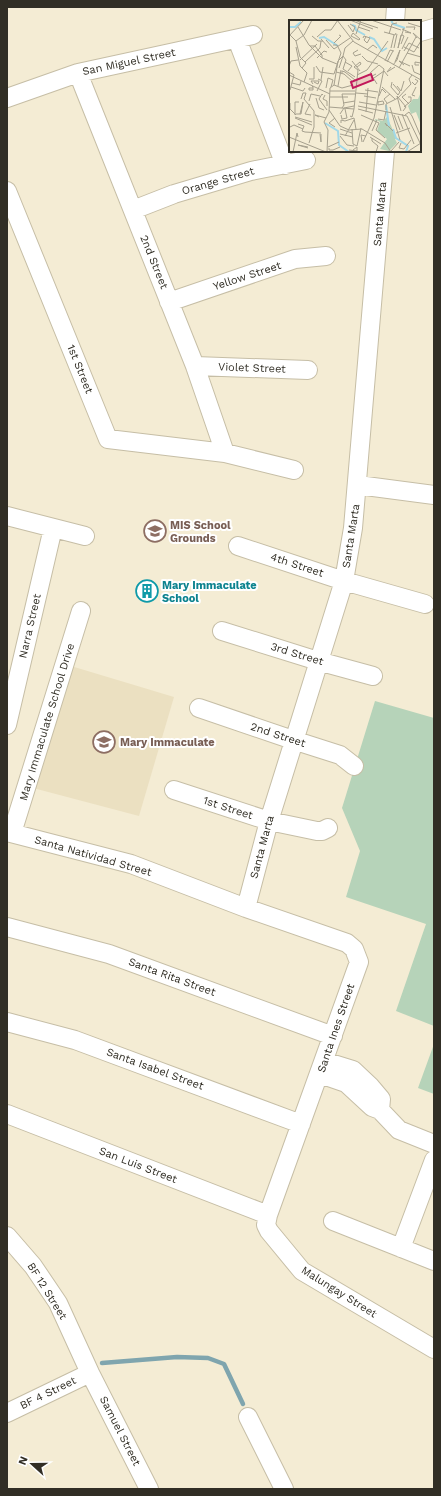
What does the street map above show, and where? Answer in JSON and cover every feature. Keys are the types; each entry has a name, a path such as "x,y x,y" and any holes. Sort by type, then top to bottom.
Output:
{"street":[{"path":"395,20 396,7"},
{"path":"421,32 434,28"},
{"name":"San Miguel Street","path":"7,98 78,72 245,37 285,165"},
{"name":"2nd Street","path":"78,72 195,366 224,452"},
{"name":"Santa Marta","path":"246,908 269,821 293,740 344,581 353,528 358,485 385,152"},
{"name":"Orange Street","path":"133,210 174,194 251,171 306,160"},
{"name":"1st Street","path":"7,191 108,439 224,452"},
{"name":"Yellow Street","path":"169,302 295,259 326,256"},
{"name":"Violet Street","path":"195,366 308,370"},
{"path":"224,452 294,470"},
{"path":"358,485 434,495"},
{"path":"7,516 85,536"},
{"name":"Narra Street","path":"7,725 53,528"},
{"name":"4th Street","path":"238,546 344,581 425,604"},
{"name":"Mary Immaculate School Drive","path":"10,833 81,611"},
{"name":"3rd Street","path":"222,631 318,661 373,676"},
{"name":"2nd Street","path":"199,708 340,755 354,766"},
{"name":"1st Street","path":"174,790 269,821 317,832 328,828"},
{"name":"Santa Natividad Street","path":"10,833 131,864 246,908"},
{"name":"Santa Ines Street","path":"246,908 347,943 354,949 359,962 268,1216"},
{"name":"Santa Rita Street","path":"7,927 109,954 333,1036"},
{"name":"Santa Isabel Street","path":"7,1022 75,1040 301,1124"},
{"path":"322,1067 346,1083 372,1107 380,1110 399,1130 434,1144"},
{"name":"San Luis Street","path":"7,1114 268,1216"},
{"path":"401,1248 434,1160"},
{"name":"Malungay Street","path":"268,1216 266,1225 269,1231 302,1271 434,1349"},
{"path":"333,1221 434,1261"},
{"name":"BF 12 Street","path":"7,1236 33,1266 58,1303 90,1373"},
{"name":"BF 4 Street","path":"7,1413 90,1373"},
{"name":"Samuel Street","path":"90,1373 150,1489"},
{"path":"248,1417 284,1489"}],"shaded area":[{"name":"Mary Immaculate","path":"71,666 174,697 139,816 33,788"}],"green space":[{"path":"375,701 434,718 434,1026 396,1011 426,924 346,897 360,851 342,808"},
{"path":"434,1044 434,1094 418,1088"}],"waterway":[{"path":"102,1363 177,1357 208,1358 224,1364 243,1404"}],"place":[{"name":"MIS School Grounds","path":"155,531"},
{"name":"Mary Immaculate School","path":"147,591"},
{"name":"Mary Immaculate","path":"104,742"}]}
